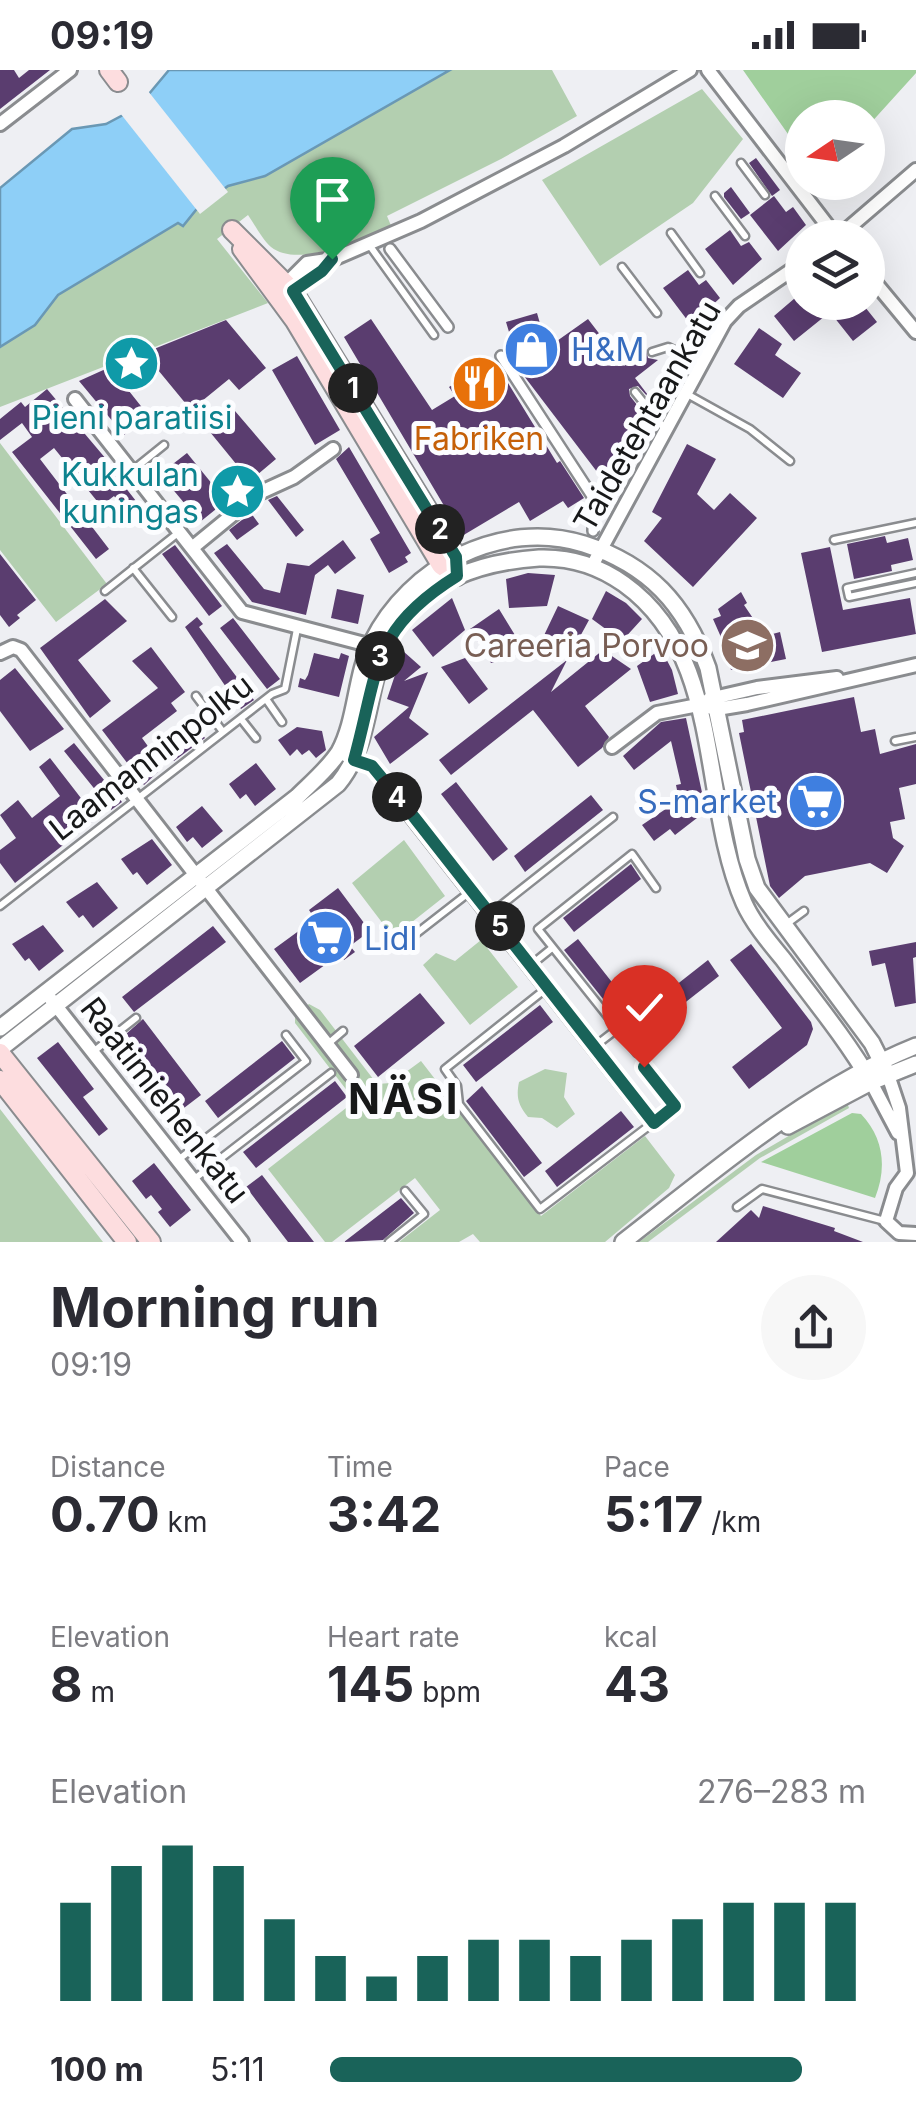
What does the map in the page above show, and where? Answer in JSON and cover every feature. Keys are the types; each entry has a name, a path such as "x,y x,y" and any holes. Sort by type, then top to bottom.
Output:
{"main road":[{"path":"285,290 452,566"},
{"path":"0,1051 150,1242"},
{"path":"0,1080 128,1242"}],"street":[{"path":"285,290 322,271 332,259 369,245 564,146 690,70"},
{"path":"708,70 823,220"},
{"path":"0,124 67,72"},
{"path":"858,220 916,170"},
{"path":"390,248 448,328"},
{"name":"Taidetehtaankatu","path":"592,566 726,321 739,306 785,275"},
{"path":"885,295 916,332"},
{"path":"501,356 594,499 593,531"},
{"path":"75,399 242,612 377,647"},
{"path":"192,548 259,493 294,476 333,449"},
{"path":"0,1051 50,999 196,874 297,797 339,752 392,610 407,593 497,542 560,539 624,559 665,592 684,615 698,640 716,703 751,874 768,907 872,1043 900,1108 902,1145"},
{"path":"452,566 548,558 592,566 632,590 680,649 698,705 733,870 746,907 888,1110 911,1176 896,1188 886,1221 898,1233 916,1234"},
{"path":"0,652 13,646 21,650 352,1075"},
{"path":"0,1028 50,999 206,888 336,786 354,760 377,647"},
{"path":"612,748 658,713 816,690 916,665"},
{"path":"339,752 372,766 654,1123"},
{"name":"Raatimiehenkatu","path":"50,999 242,1242"},
{"path":"624,1242 757,1141 916,1046"},
{"path":"884,1067 916,1064"}],"lane":[{"path":"741,163 765,195"},
{"path":"715,196 745,236"},
{"path":"671,233 700,273"},
{"path":"369,245 434,335"},
{"path":"622,267 657,314"},
{"path":"652,352 668,347 702,363"},
{"path":"635,392 666,430"},
{"path":"686,393 750,428 790,460"},
{"path":"132,471 164,446"},
{"path":"834,540 916,523"},
{"path":"105,592 180,531"},
{"path":"134,568 172,617"},
{"path":"916,574 847,588 849,597 916,583"},
{"name":"Laamanninpolku","path":"0,906 241,718 284,689 298,628"},
{"path":"196,696 223,732"},
{"path":"266,699 282,722"},
{"path":"241,718 256,738"},
{"path":"895,741 916,737"},
{"path":"490,914 613,818"},
{"path":"636,1053 538,929 632,854 656,888"},
{"path":"399,947 472,890"},
{"path":"784,926 804,911"},
{"path":"531,965 552,948"},
{"path":"548,988 444,1068 457,1086 459,1104 540,1209 675,1106 644,1067"},
{"path":"92,1052 136,1018"},
{"path":"594,1046 617,1029"},
{"path":"327,1044 343,1031"},
{"path":"177,1161 306,1060 286,1035"},
{"path":"192,1181 331,1073"},
{"path":"737,1207 762,1189 886,1221"},
{"path":"388,1242 424,1214 405,1190"}],"green space":[{"path":"450,70 552,70 577,116 387,216 392,228 348,245 314,254 283,253 268,244 248,215 217,239 268,303 0,407 0,348 35,325 58,295 178,222 184,226 196,210 228,186 265,176"},
{"path":"743,70 916,70 885,107 885,100 785,100 785,130"},
{"path":"702,89 743,139 693,203 600,266 542,180"},
{"path":"0,443 107,584 56,622 0,550"},
{"path":"404,840 445,896 393,937 352,883"},
{"path":"481,940 518,987 470,1025 423,965 436,953 455,961"},
{"path":"309,1004 320,1010 377,1084 391,1083 421,1061 541,1216 645,1136 675,1175 669,1188 605,1242 480,1242 473,1234 459,1242 399,1242 440,1210 415,1178 332,1242 325,1242 268,1169 355,1101 295,1023 295,1015"},
{"path":"545,1069 567,1073 564,1097 575,1114 557,1128 542,1118 528,1117 519,1101 519,1082"},
{"path":"847,1102 849,1108 760,1158 648,1242 639,1242 756,1155"},
{"path":"0,1109 103,1242 0,1242"},
{"path":"852,1113 861,1114 879,1143 882,1165 875,1198 761,1162"}],"water":[{"path":"169,70 450,70 265,176 228,186 196,210 183,226 178,223 58,295 35,325 0,347 0,188 72,129 106,124 138,107"}],"pier":[{"path":"148,91 228,192 200,214 120,113"}],"building":[{"path":"0,70 14,70 19,78 29,70 50,70 0,109"},
{"path":"756,158 780,190 772,196 749,163"},
{"path":"731,187 750,213 741,219 724,197"},
{"path":"774,196 786,212 793,207 802,220 785,220 785,244 778,251 750,215"},
{"path":"730,230 741,246 749,242 762,259 733,285 705,249"},
{"path":"688,270 699,285 706,280 720,298 691,325 663,288"},
{"path":"785,307 785,320 820,320 794,341 774,316"},
{"path":"537,313 547,348 588,319 624,366 646,349 648,358 658,360 635,378 657,407 638,386 629,389 649,420 617,447 629,464 604,481 521,372 506,322"},
{"path":"371,319 432,410 455,396 449,387 494,360 557,463 560,461 584,498 568,508 563,501 530,521 519,502 462,536 344,337"},
{"path":"226,320 266,368 239,390 229,379 191,410 144,353"},
{"path":"836,320 875,320 877,322 853,341"},
{"path":"759,328 782,344 775,355 801,373 783,398 734,364"},
{"path":"297,356 340,430 315,445 272,370"},
{"path":"110,367 148,415 124,435 79,381"},
{"path":"47,389 128,485 125,487 147,515 136,524 114,496 101,506 54,448 40,459 109,549 96,559 12,452 32,437 22,423 0,440 0,419 21,402 25,407"},
{"path":"235,411 276,459 250,481 210,432"},
{"path":"687,444 716,459 697,494 714,510 730,493 757,518 693,587 644,541 662,518 652,512"},
{"path":"349,447 411,553 405,557 408,562 389,573 370,539 380,533 336,459"},
{"path":"187,453 226,501 200,522 160,474"},
{"path":"277,496 304,530 296,537 268,500"},
{"path":"251,513 259,524 237,540 229,530"},
{"path":"885,536 887,543 908,538 913,560 891,565 892,571 854,579 847,544"},
{"path":"343,540 356,558 335,574 328,565 315,575 306,615 252,602 214,553 227,544 264,589 280,593 287,563 309,566"},
{"path":"175,545 222,606 209,616 162,554"},
{"path":"830,547 843,610 910,598 916,634 822,652 801,553"},
{"path":"0,554 36,600 9,627 0,615"},
{"path":"528,573 555,575 547,606 509,608 506,579"},
{"path":"337,589 364,595 358,624 331,618"},
{"path":"606,591 642,619 622,641 592,619"},
{"path":"741,592 747,603 744,605 765,636 780,632 786,659 731,670 713,619 721,616 718,609"},
{"path":"452,598 465,630 433,657 412,630"},
{"path":"105,599 127,621 78,660 111,701 90,718 40,648"},
{"path":"558,606 589,620 570,655 538,648"},
{"path":"499,609 526,653 491,663 470,629"},
{"path":"197,617 203,624 199,627 254,700 241,709 185,627"},
{"path":"233,618 280,679 267,689 220,628"},
{"path":"151,647 185,692 171,703 177,711 142,738 163,767 144,785 102,730 158,688 132,661"},
{"path":"661,649 678,694 650,702 637,666"},
{"path":"603,650 631,669 585,706 609,737 602,748 578,767 533,710 451,775 439,760 567,660 551,692"},
{"path":"403,651 421,667 404,681 428,672 409,718 429,734 390,764 374,737 409,707 387,699"},
{"path":"314,653 339,659 341,653 349,656 339,697 298,687 300,678 305,680 308,675"},
{"path":"465,658 488,689 469,704 441,667"},
{"path":"15,668 64,729 30,751 0,711 0,680"},
{"path":"854,697 861,732 875,729 880,754 916,744 916,784 899,788 905,819 890,822 893,838 904,846 887,873 870,863 805,876 779,898 770,886 739,733 744,732 742,720"},
{"path":"686,718 706,811 675,835 670,829 654,841 642,825 679,800 676,785 681,784 671,741 634,770 623,756 661,722"},
{"path":"297,727 322,731 326,750 316,758 309,750 302,755 297,749 290,756 278,740"},
{"path":"199,730 205,738 174,761 169,754"},
{"path":"74,743 122,802 15,883 0,863 0,850 16,838 0,815 18,800 32,818 60,796 39,767 50,758 84,802 97,792 64,751"},
{"path":"256,763 276,789 255,806 246,794 240,799 229,784"},
{"path":"456,782 508,849 493,861 441,794"},
{"path":"591,795 603,810 525,872 514,856"},
{"path":"202,806 223,831 202,848 193,837 187,842 176,827"},
{"path":"152,839 172,865 147,885 121,859"},
{"path":"631,864 641,879 574,932 563,918"},
{"path":"97,882 118,908 93,928 66,902"},
{"name":"Lidl","path":"338,888 370,931 350,946 355,952 344,960 340,954 300,983 274,949 315,919 309,910"},
{"path":"43,925 64,951 39,971 12,944"},
{"path":"213,926 226,942 134,1012 122,997"},
{"path":"578,939 633,1009 619,1019 564,950"},
{"path":"916,942 916,1003 895,1007 885,963 872,966 869,951"},
{"path":"751,944 813,1029 807,1045 749,1089 732,1067 782,1028 730,960"},
{"path":"708,960 719,976 650,1030 638,1015"},
{"path":"420,993 445,1023 378,1077 354,1046"},
{"path":"540,1005 553,1022 476,1082 463,1065"},
{"path":"143,1019 201,1095 184,1108 126,1034"},
{"path":"282,1041 295,1058 218,1118 205,1101"},
{"path":"58,1042 94,1089 83,1097 108,1129 99,1136 37,1058"},
{"path":"335,1081 347,1097 256,1168 243,1152"},
{"path":"482,1086 542,1163 524,1177 466,1101"},
{"path":"621,1111 634,1127 557,1187 545,1171"},
{"path":"154,1163 191,1210 170,1227 151,1195 146,1199 132,1181"},
{"path":"262,1175 314,1242 288,1242 246,1187"},
{"path":"401,1198 414,1213 383,1240 344,1242"},
{"path":"763,1206 835,1228 834,1231 863,1242 716,1242 751,1210 759,1218"}],"place":[{"name":"H&M","path":"532,349"},
{"name":"Pieni paratiisi","path":"132,363"},
{"name":"Fabriken","path":"479,384"},
{"name":"Kukkulan kuningas","path":"238,492"},
{"name":"Careeria Porvoo","path":"748,645"},
{"name":"S-market","path":"816,801"},
{"name":"Lidl","path":"325,938"}],"district":[{"name":"NÄSI","path":"404,1098"}],"route":[{"path":"332,259 293,291 456,557 457,576 412,606 383,649 354,760 372,766 654,1123 675,1106 644,1067"}]}
